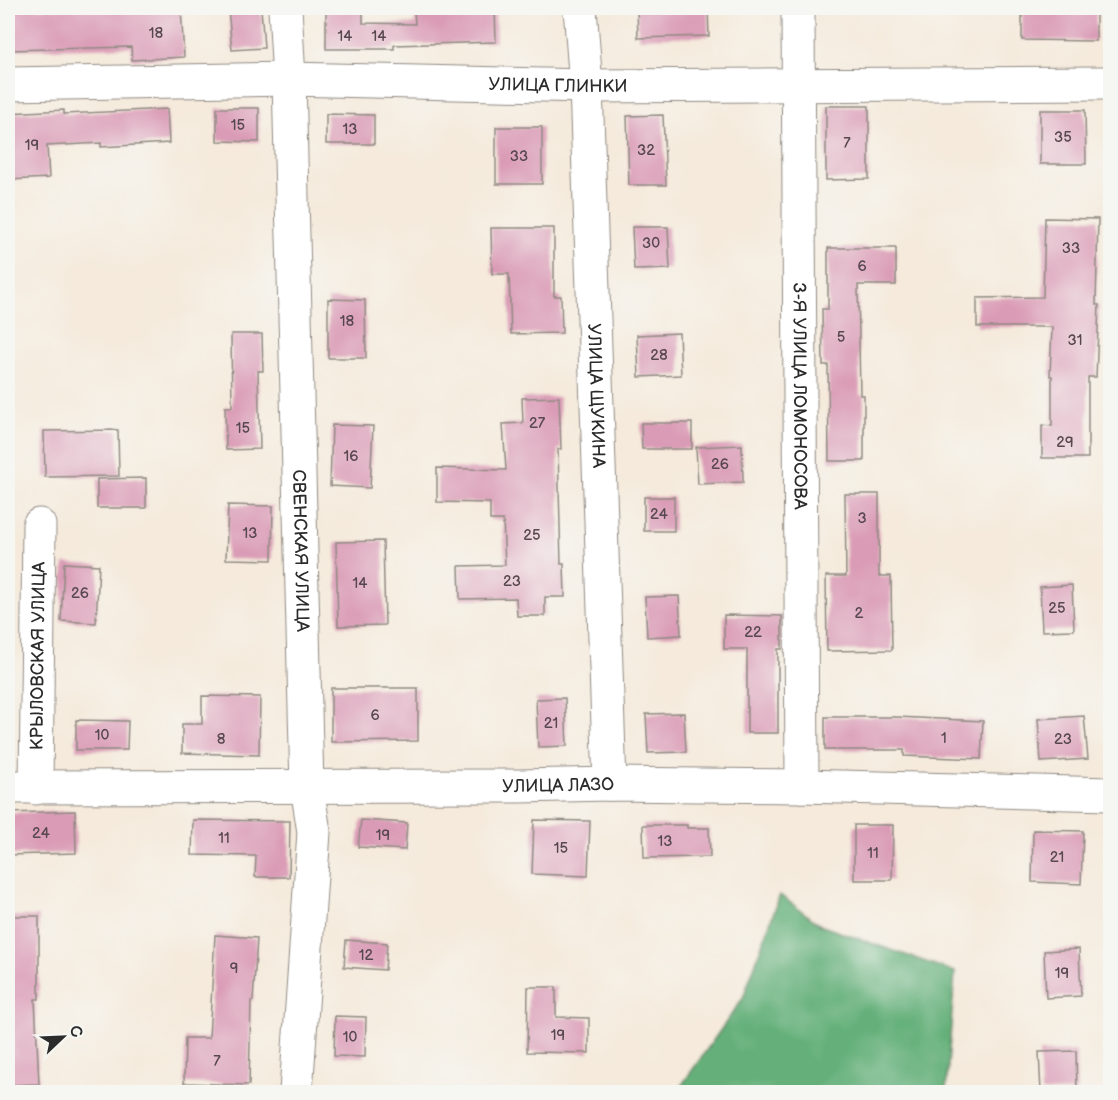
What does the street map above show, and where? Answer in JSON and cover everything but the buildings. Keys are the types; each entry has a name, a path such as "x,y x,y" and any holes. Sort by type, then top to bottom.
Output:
{"street":[{"name":"СВЕНСКАЯ УЛИЦА","path":"285,8 289,79 307,787 314,832 296,1092"},
{"name":"УЛИЦА ЩУКИНА","path":"580,8 586,86 610,784"},
{"name":"3-Я УЛИЦА ЛОМОНОСОВА","path":"798,8 802,786"},
{"name":"УЛИЦА ГЛИНКИ","path":"8,84 289,79 586,86 1110,83"},
{"name":"КРЫЛОВСКАЯ УЛИЦА","path":"22,788 39,525"},
{"name":"УЛИЦА ЛАЗО","path":"22,788 610,784 802,786 1110,794"}],"green space":[{"path":"780,895 822,926 955,972 946,1092 677,1092 743,998"}]}
